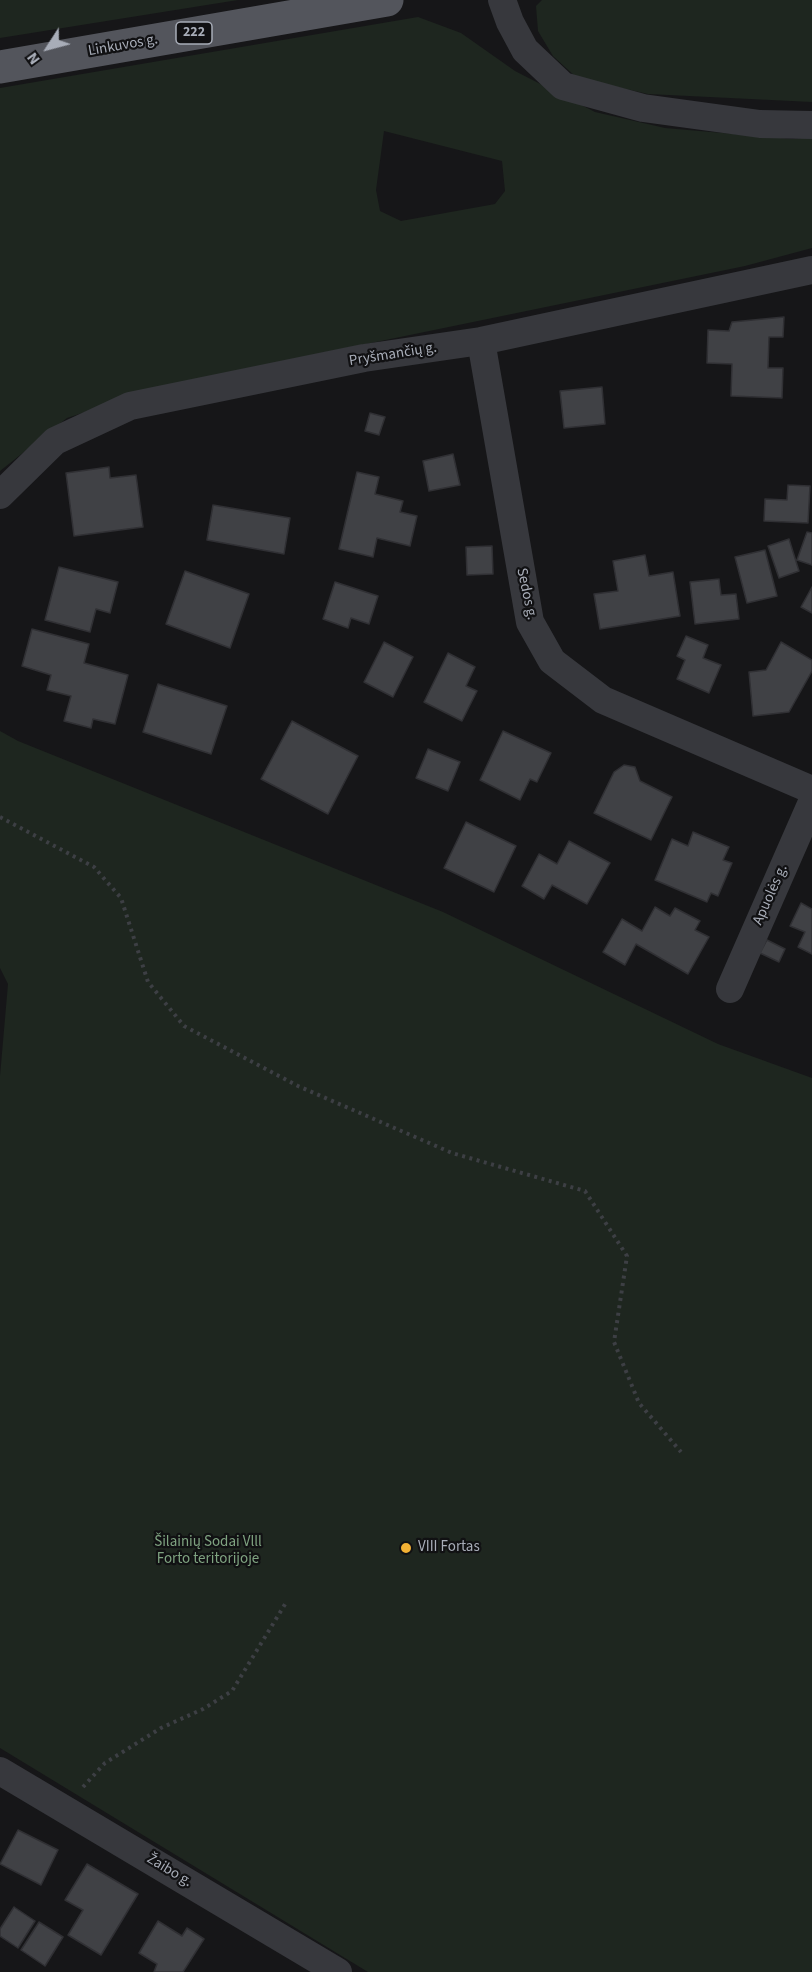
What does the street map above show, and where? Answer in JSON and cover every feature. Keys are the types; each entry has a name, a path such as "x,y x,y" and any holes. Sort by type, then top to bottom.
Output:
{"main road":[{"name":"Linkuvos g.","path":"0,67 387,0"}],"street":[{"path":"502,0 510,22 525,50 563,86 643,108 760,124 812,125"},
{"name":"Pryšmančių g.","path":"0,495 55,441 129,406 364,358 481,341 812,270"},
{"name":"Sedos g.","path":"481,341 530,622 552,662 603,700 812,790"},
{"name":"Apuolės g.","path":"730,989 812,802"},
{"name":"Žaibo g.","path":"0,1771 338,1972"}],"path":[{"path":"0,817 93,867 121,898 148,982 183,1026 298,1086 452,1153 585,1191 627,1256 614,1342 639,1403 681,1452"},
{"path":"83,1788 105,1763 161,1728 203,1709 232,1691 287,1601"}],"green space":[{"path":"0,0 238,0 0,38"},
{"path":"542,0 812,0 812,102 648,94 577,78 553,56 538,31 536,6"},
{"path":"418,17 461,33 515,71 595,112 665,128 792,139 812,137 812,248 745,266 167,385 67,418 0,471 0,88","holes":["384,131 502,161 505,191 495,204 401,221 380,211 376,190"]},
{"name":"VIII Fortas","path":"0,731 18,741 443,912 718,1044 812,1078 812,1972 368,1972 0,1748 0,1076 8,984 0,968"}],"building":[{"path":"784,317 783,337 769,337 768,368 783,368 782,398 731,396 732,364 707,363 708,330 729,331 732,322"},
{"path":"602,387 605,424 564,428 560,391"},
{"path":"370,413 385,417 379,435 365,431"},
{"path":"453,454 460,485 429,491 423,461"},
{"path":"109,467 110,478 136,475 143,527 74,536 66,473"},
{"path":"357,472 379,477 375,494 403,501 400,512 417,516 410,546 377,538 373,557 339,549"},
{"path":"788,485 810,486 808,523 764,521 765,499 787,500"},
{"path":"213,505 290,518 284,554 207,540"},
{"path":"807,532 812,533 812,565 797,560"},
{"path":"789,539 799,571 779,578 768,546"},
{"path":"492,546 493,574 467,575 466,547"},
{"path":"765,550 777,596 747,603 735,557"},
{"path":"645,555 649,576 673,572 680,616 600,629 594,594 618,591 613,561"},
{"path":"59,567 118,582 110,613 96,609 90,632 45,620"},
{"path":"185,571 249,594 230,648 166,624"},
{"path":"719,579 721,595 736,594 739,619 695,624 690,582"},
{"path":"335,582 378,596 369,624 351,618 348,628 323,619"},
{"path":"812,587 812,613 801,607"},
{"path":"32,629 89,644 84,663 128,675 115,724 93,719 91,728 64,721 71,696 47,690 51,675 22,666"},
{"path":"686,636 708,645 703,658 721,665 709,693 677,679 685,660 677,656"},
{"path":"384,642 413,657 393,697 364,682"},
{"path":"781,642 812,660 812,671 789,712 753,716 749,672 766,670"},
{"path":"448,653 475,667 466,686 477,691 462,721 424,702"},
{"path":"158,684 227,706 211,754 143,732"},
{"path":"292,721 358,756 328,814 261,779"},
{"path":"503,731 551,753 537,782 530,779 520,800 480,780"},
{"path":"428,749 460,762 448,791 416,778"},
{"path":"624,765 635,767 640,781 672,797 651,840 594,813 614,772"},
{"path":"466,822 516,846 494,892 444,868"},
{"path":"693,832 729,847 723,860 732,863 718,896 711,893 707,902 655,880 672,839 688,846"},
{"path":"569,841 610,863 587,904 552,885 544,899 522,886 539,854 557,864"},
{"path":"801,903 812,909 812,954 798,947 805,932 790,926"},
{"path":"655,907 670,916 675,908 700,921 695,930 709,937 688,974 636,944 625,965 603,952 622,919 642,931"},
{"path":"767,940 785,949 779,962 760,953"},
{"path":"18,1830 58,1850 41,1885 0,1864"},
{"path":"87,1864 138,1894 101,1955 68,1935 83,1910 65,1900"},
{"path":"14,1907 35,1921 18,1948 0,1936 0,1929"},
{"path":"158,1921 182,1936 187,1928 204,1939 183,1972 154,1972 157,1964 139,1953"},
{"path":"39,1922 63,1937 45,1966 21,1950"}],"place":[{"name":"VIII Fortas","path":"406,1548"}],"park label":[{"name":"Šilainių Sodai Vlll Forto teritorijoje","path":"208,1552"}]}
